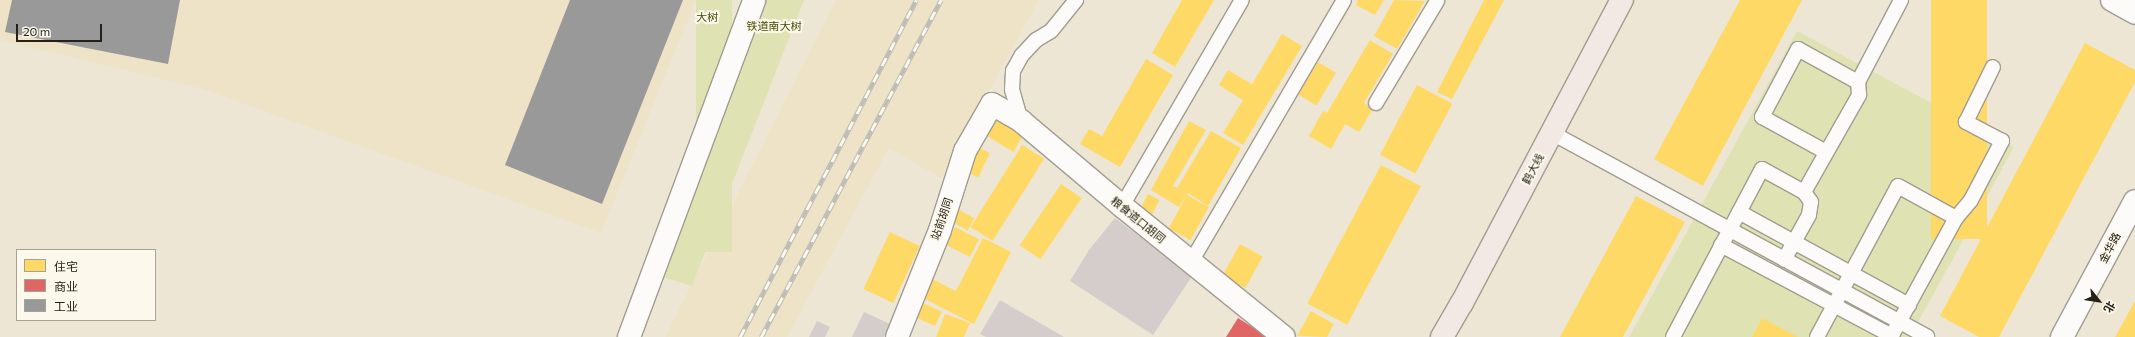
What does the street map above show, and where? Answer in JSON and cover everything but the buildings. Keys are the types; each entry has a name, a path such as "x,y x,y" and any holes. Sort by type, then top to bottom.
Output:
{"highway":[{"name":"鹤大线","path":"1442,337 1462,304 1622,0"}],"street":[{"path":"630,337 754,0"},
{"path":"2112,0 2135,12"},
{"name":"粮食道口胡同","path":"992,104 1021,121 1122,206 1284,337"},
{"name":"站前胡同","path":"897,337 940,230 964,151 992,104"},
{"name":"金华路","path":"2062,337 2135,201"}],"lane":[{"path":"1021,121 1012,90 1013,71 1022,55 1036,40 1051,31 1076,0"},
{"path":"1122,206 1242,0"},
{"path":"1191,262 1344,0"},
{"path":"1376,103 1436,0"},
{"path":"1804,192 1859,95 1858,82 1901,0"},
{"path":"1826,152 1762,117 1798,49 1858,82"},
{"path":"1722,245 1891,337 1956,218 1971,200 2002,141 1966,122 1993,67"},
{"path":"1552,133 1927,337"},
{"path":"1673,337 1762,169 1804,192 1811,202 1808,215 1784,260"},
{"path":"1817,337 1898,186 1956,218"},
{"path":"1739,212 1909,305"}],"shaded area":[{"path":"0,0 696,0 601,233 203,89 0,40"},
{"path":"836,0 1039,0 941,178 889,148 787,337 665,337"}],"green space":[{"name":"大树","path":"696,0 732,0 732,252 696,252"},
{"name":"铁道南大树","path":"764,0 804,0 692,286 662,277"},
{"path":"1797,31 2014,147 1910,337 1629,337"}],"railway":[{"path":"740,337 916,0"},
{"path":"761,337 941,0"}]}
